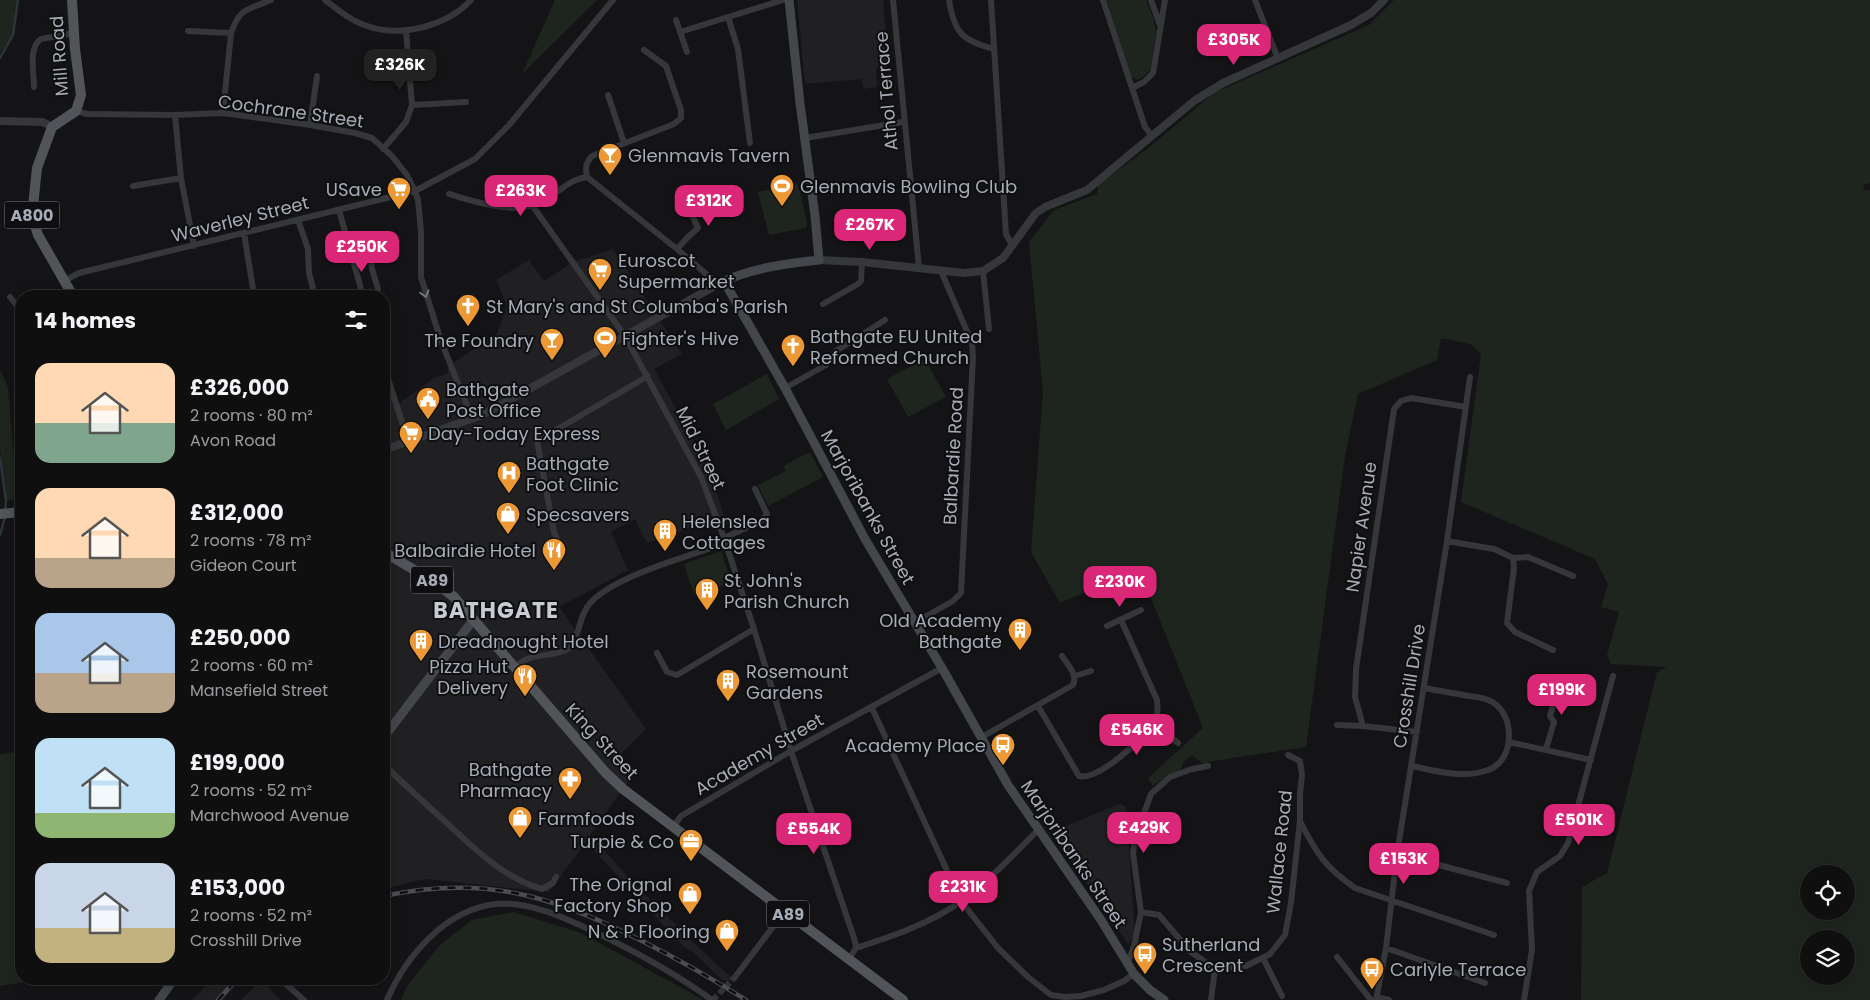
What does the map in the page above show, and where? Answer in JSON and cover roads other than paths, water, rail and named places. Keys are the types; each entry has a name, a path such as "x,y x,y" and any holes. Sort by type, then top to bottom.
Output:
{"main road":[{"name":"Mill Road","path":"52,127 76,111 81,95 72,0"},
{"path":"721,283 735,276 762,269 819,260 789,0"},
{"name":"A800","path":"52,127 37,168 32,216 38,235 70,290"},
{"name":"Marjoribanks Street","path":"721,283 785,388 865,539 942,668 1008,786 1039,829 1128,962 1134,974 1150,990 1164,1000"},
{"path":"0,514 15,512"},
{"name":"A89","path":"390,555 433,580 454,597 514,667"},
{"path":"390,729 474,619"},
{"name":"King Street","path":"514,667 606,772 630,795 674,826"},
{"name":"A89","path":"674,826 903,1000"},
{"path":"158,1000 169,985"}],"street":[{"path":"223,113 231,33 238,15 271,0"},
{"path":"325,0 340,13 368,27 406,30 427,26 446,19 464,8 471,0"},
{"name":"Waverley Street","path":"64,280 79,273 415,191 444,178 475,159 509,125 613,0"},
{"path":"680,32 783,0"},
{"name":"Athol Terrace","path":"892,0 919,268"},
{"path":"948,0 955,24 966,38 973,44 994,49"},
{"path":"991,0 1006,234 1012,245"},
{"path":"1103,0 1145,127 1152,136"},
{"path":"1150,0 1161,26"},
{"path":"1132,88 1144,82 1153,73 1165,0"},
{"path":"1255,0 1278,59"},
{"path":"819,260 862,262 964,273 982,271 1003,258 1036,213 1045,206 1087,190 1211,89 1362,19 1372,13 1384,0"},
{"path":"728,17 738,49 750,143"},
{"path":"676,20 687,52"},
{"path":"383,149 406,122 412,105 406,30"},
{"path":"188,31 231,33"},
{"path":"34,87 33,49 37,42 41,39 74,33"},
{"path":"390,448 489,412 721,283 587,177 585,169 587,162 592,156 674,124 681,118 681,110 666,66 644,50"},
{"path":"310,125 317,76"},
{"path":"608,96 624,144"},
{"path":"412,105 466,102"},
{"name":"Cochrane Street","path":"76,111 88,114 175,115 223,113 355,133 372,138 392,156 407,175 415,191"},
{"path":"175,115 181,178 194,246"},
{"path":"0,122 43,122 52,127"},
{"path":"805,138 903,122"},
{"path":"449,194 484,204 514,207 532,205 558,192 574,179 587,177"},
{"path":"133,186 181,178"},
{"path":"415,191 418,200 421,277 441,341 472,418"},
{"path":"677,249 698,228 683,196"},
{"name":"Mid Street","path":"532,205 625,336 701,477 725,541 754,629 791,751 856,948"},
{"path":"339,210 361,290"},
{"path":"298,220 308,249 309,273 313,290"},
{"path":"244,233 253,290"},
{"path":"351,252 370,249 372,269 378,289"},
{"path":"823,304 861,281 862,262"},
{"name":"Balbardie Road","path":"914,623 953,602 961,593 973,357 972,344 940,271"},
{"path":"982,271 989,329"},
{"path":"10,297 15,303"},
{"path":"785,388 826,365 836,351 886,320"},
{"path":"562,551 554,532 536,440 648,376"},
{"name":"Crosshill Drive","path":"1375,999 1386,948 1397,854 1447,541 1470,377"},
{"path":"390,385 408,441"},
{"name":"Napier Avenue","path":"1363,726 1355,697 1356,669 1394,409 1401,400 1411,398 1466,407"},
{"path":"514,667 527,659 559,653 568,649 575,643 581,616 590,603 608,588 725,541 762,521 767,514 755,488"},
{"path":"1447,541 1494,549 1513,558 1528,557 1573,576"},
{"path":"1513,558 1514,568 1507,623 1515,632 1554,650"},
{"path":"1107,626 1141,610"},
{"path":"1038,706 1076,773 1083,777 1120,758 1154,723 1158,707 1157,700 1121,620"},
{"path":"660,656 667,672 677,675 754,629"},
{"path":"980,738 1073,685 1076,681 1075,676 1062,656"},
{"name":"Academy Street","path":"674,826 681,816 791,751 942,668"},
{"path":"1075,676 1091,671"},
{"path":"1524,1000 1532,950 1529,891 1537,872 1560,856 1568,844 1613,676"},
{"path":"1412,766 1448,773 1467,774 1489,770 1502,760 1509,742 1508,724 1501,709 1489,700 1424,688"},
{"path":"1546,749 1554,722 1550,716 1555,698 1548,694"},
{"path":"872,708 961,901 998,948 1028,977 1053,997 1081,996 1104,990 1134,974"},
{"path":"1154,723 1178,744"},
{"path":"1337,725 1417,732"},
{"path":"1509,742 1591,760"},
{"name":"Wallace Road","path":"1215,969 1246,966 1263,958 1270,954 1285,935 1291,903 1300,820 1302,775 1300,761 1288,755"},
{"path":"1128,962 1142,912 1133,853 1135,838 1151,794 1170,777 1192,769 1208,766"},
{"path":"390,770 491,863 512,877 525,884 542,889 556,878"},
{"path":"1300,820 1315,851 1336,875 1355,888 1494,935"},
{"path":"849,959 856,948 918,926 961,901 993,874 1039,829"},
{"path":"1397,854 1507,884"},
{"path":"387,1000 402,971 439,931 465,913 496,904 517,904 571,920 664,967 712,1000"},
{"path":"734,977 785,911"},
{"path":"1142,912 1159,915 1191,952 1215,969 1211,1000"},
{"path":"1386,948 1485,982"},
{"path":"1338,957 1375,999 1389,1000"},
{"path":"1263,958 1282,996"},
{"path":"287,985 304,1000"}],"waterway":[{"path":"0,58 13,35 18,0"},
{"path":"0,458 6,501 5,512"},
{"path":"0,535 5,517"}],"tunnel":[{"path":"713,1000 735,977"}],"railway":[{"path":"390,895 420,890 485,889 516,893 546,901 608,924 693,968 746,1000"},
{"path":"218,1000 232,985"}],"place":[{"name":"Glenmavis Tavern","path":"610,176"},
{"name":"Glenmavis Bowling Club","path":"782,207"},
{"name":"USave","path":"399,210"},
{"name":"Euroscot Supermarket","path":"600,291"},
{"name":"St Mary's and St Columba's Parish","path":"468,327"},
{"name":"Fighter's Hive","path":"605,359"},
{"name":"The Foundry","path":"552,361"},
{"name":"Bathgate EU United Reformed Church","path":"793,367"},
{"name":"Bathgate Post Office","path":"428,420"},
{"name":"Day-Today Express","path":"411,454"},
{"name":"Bathgate Foot Clinic","path":"509,494"},
{"name":"Specsavers","path":"508,535"},
{"name":"Helenslea Cottages","path":"665,552"},
{"name":"Balbairdie Hotel","path":"554,571"},
{"name":"St John's Parish Church","path":"707,611"},
{"name":"Old Academy Bathgate","path":"1020,651"},
{"name":"Dreadnought Hotel","path":"421,662"},
{"name":"Pizza Hut Delivery","path":"525,697"},
{"name":"Rosemount Gardens","path":"728,702"},
{"name":"Academy Place","path":"1003,766"},
{"name":"Bathgate Pharmacy","path":"570,800"},
{"name":"Farmfoods","path":"520,839"},
{"name":"Turpie & Co","path":"691,862"},
{"name":"The Orignal Factory Shop","path":"690,915"},
{"name":"N & P Flooring","path":"727,952"},
{"name":"Sutherland Crescent","path":"1145,975"},
{"name":"Carlyle Terrace","path":"1372,990"}],"district":[{"name":"BATHGATE","path":"496,610"}]}
